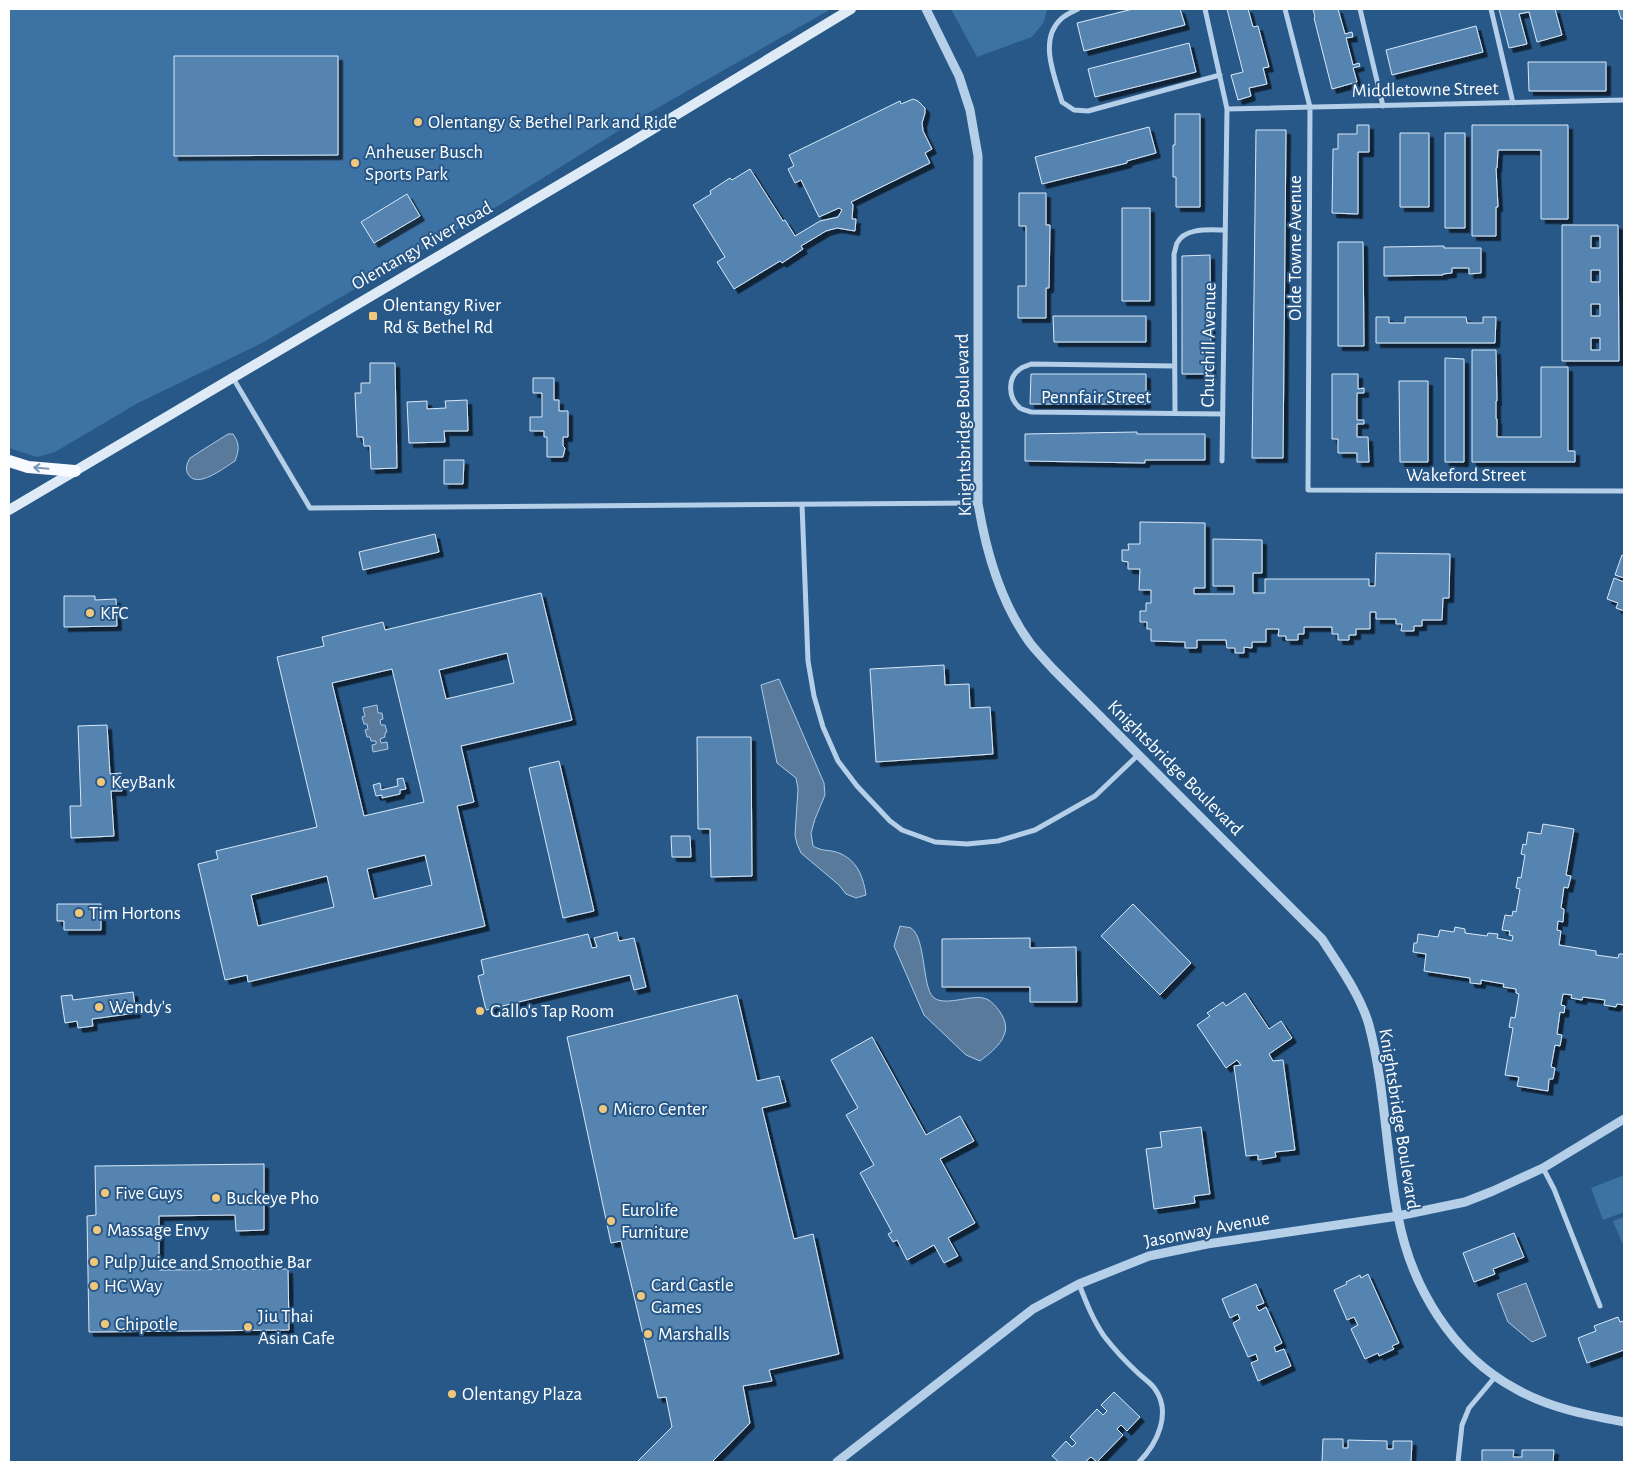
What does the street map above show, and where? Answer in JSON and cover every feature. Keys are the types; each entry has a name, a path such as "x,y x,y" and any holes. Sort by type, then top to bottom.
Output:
{"main road":[{"name":"Olentangy River Road","path":"9,510 617,151 851,9"},
{"path":"9,461 28,467 75,471"}],"street":[{"name":"Knightsbridge Boulevard","path":"926,9 959,76 970,110 978,156 978,503 983,533 1002,592 1030,642 1053,669 1322,939 1357,997 1368,1024 1376,1056 1398,1216 1406,1249 1429,1302 1457,1341 1495,1377 1517,1390 1559,1407 1624,1422"},
{"path":"1078,9 1059,20 1050,35 1048,46 1062,102 1074,110 1088,111 1220,75"},
{"name":"Churchill Avenue","path":"1205,9 1227,109 1222,461"},
{"name":"Olde Towne Avenue","path":"1285,9 1310,107 1308,490"},
{"path":"1360,9 1383,106"},
{"path":"1491,9 1513,103"},
{"name":"Middletowne Street","path":"1227,109 1624,100"},
{"name":"Churchill Avenue","path":"1175,412 1174,254 1177,242 1187,233 1200,230 1225,230"},
{"name":"Pennfair Street","path":"1174,366 1031,364 1020,368 1013,376 1010,387 1013,399 1020,408 1031,412 1223,414"},
{"path":"233,378 310,508 978,503"},
{"name":"Wakeford Street","path":"1308,490 1624,491"},
{"path":"802,504 808,661 816,704 823,727 838,760 857,786 890,821 902,830 935,842 967,844 998,841 1035,830 1095,796 1138,755"},
{"name":"Jasonway Avenue","path":"836,1462 1033,1310 1079,1284 1149,1256 1207,1244 1398,1216 1465,1202 1493,1192 1543,1168 1624,1119"},
{"path":"1543,1168 1554,1189 1600,1306"},
{"path":"1079,1284 1091,1313 1105,1336 1126,1362 1155,1389 1159,1399 1162,1410 1162,1422 1159,1432 1150,1451 1139,1462"},
{"path":"1458,1462 1462,1425 1469,1408 1495,1377"}],"shaded area":[{"name":"Anheuser Busch Sports Park","path":"9,9 831,9 631,123 501,204 262,343 138,403 55,452 37,457 12,449 9,446"},
{"path":"951,9 1047,9 1044,22 1032,37 977,57"},
{"path":"228,434 233,434 238,444 235,461 211,476 198,480 192,478 187,470 190,458"},
{"path":"779,679 824,783 825,795 811,833 813,846 840,853 847,857 860,873 866,895 856,898 846,894 839,885 801,853 797,844 795,835 798,789 796,778 777,763 761,685"},
{"path":"377,705 378,713 382,713 381,725 385,725 387,732 385,737 380,739 381,743 387,742 388,749 373,752 372,745 376,744 376,741 371,741 370,737 367,737 365,730 368,729 367,724 364,724 362,717 365,716 363,708"},
{"path":"900,926 911,928 916,933 922,951 927,983 933,997 943,1001 983,998 995,1005 1000,1012 1006,1027 1005,1033 998,1045 980,1061 966,1055 924,1015 894,946"},
{"path":"1624,1175 1624,1212 1603,1220 1591,1188"},
{"path":"1624,1217 1624,1247 1613,1221"},
{"path":"1526,1283 1546,1336 1532,1342 1508,1322 1497,1294"}],"building":[{"path":"1133,9 1180,9 1185,25 1084,51 1077,23"},
{"path":"1227,9 1248,9 1253,27 1258,26 1269,67 1263,68 1267,84 1249,88 1251,96 1238,100 1231,75 1243,72"},
{"path":"1313,9 1338,9 1345,34 1352,32 1353,37 1346,38 1353,65 1359,63 1360,66 1353,68 1357,82 1332,89"},
{"path":"1499,9 1555,9 1562,35 1537,42 1529,12 1519,14 1527,44 1509,48"},
{"path":"1618,9 1624,9 1624,19 1621,19"},
{"path":"1476,26 1483,52 1392,75 1386,50"},
{"path":"1189,43 1196,72 1095,97 1088,69"},
{"path":"174,56 338,56 338,155 174,156"},
{"path":"1528,62 1606,62 1606,91 1529,91"},
{"path":"913,99 925,108 922,123 923,131 932,149 925,153 930,163 851,202 853,205 852,219 856,219 855,231 837,228 826,231 801,246 803,249 782,263 780,261 734,289 717,262 725,257 693,205 711,194 710,191 730,178 732,180 750,169 783,221 785,220 795,236 820,221 838,217 842,210 839,208 819,217 801,180 795,183 788,169 794,166 789,155 900,101 901,104"},
{"path":"1175,114 1200,114 1200,207 1176,207 1176,177 1173,177"},
{"path":"1357,125 1369,125 1369,152 1358,152 1358,214 1332,213 1333,149 1338,149 1338,134 1357,134"},
{"path":"1472,125 1568,125 1568,219 1541,219 1541,150 1498,150 1496,168 1498,207 1496,207 1496,236 1472,236"},
{"path":"1149,127 1156,153 1127,161 1127,163 1042,184 1035,157"},
{"path":"1256,130 1286,130 1283,458 1252,458"},
{"path":"1400,133 1429,133 1429,207 1400,207"},
{"path":"1445,133 1465,133 1465,228 1445,228"},
{"path":"1019,193 1046,193 1046,225 1050,225 1049,288 1046,288 1046,318 1018,318 1018,286 1026,286 1026,226 1019,226"},
{"path":"407,194 420,216 374,243 361,222"},
{"path":"1122,208 1150,208 1150,301 1122,301"},
{"path":"1562,225 1618,225 1619,361 1562,361","holes":["1591,236 1600,236 1600,248 1591,248","1591,270 1600,270 1600,282 1591,282","1591,304 1600,304 1600,316 1591,316","1591,338 1600,338 1600,350 1591,350"]},
{"path":"1338,242 1363,242 1364,346 1338,346"},
{"path":"1444,246 1444,248 1481,248 1481,273 1469,274 1469,268 1452,268 1452,273 1443,275 1384,276 1384,247"},
{"path":"1210,255 1211,374 1182,374 1182,256"},
{"path":"1053,316 1146,316 1146,342 1054,342"},
{"path":"1376,317 1389,317 1389,323 1405,323 1405,317 1466,317 1467,323 1483,323 1483,317 1496,317 1495,343 1376,343"},
{"path":"1472,350 1496,350 1497,437 1541,437 1541,367 1568,367 1568,451 1575,451 1575,462 1472,462"},
{"path":"1445,358 1464,359 1464,462 1445,462"},
{"path":"370,363 395,363 397,468 371,469 370,446 364,446 363,437 357,437 355,393 361,393 361,383 370,383"},
{"path":"1031,374 1146,374 1146,404 1030,404"},
{"path":"1332,374 1358,374 1358,389 1364,388 1364,393 1357,393 1357,420 1364,420 1364,424 1357,424 1357,437 1368,437 1369,462 1357,462 1357,453 1338,453 1338,439 1332,439"},
{"path":"533,378 554,378 554,400 559,400 559,411 568,411 568,437 563,437 563,446 565,448 563,457 547,457 547,437 544,437 544,431 530,431 530,417 542,417 542,393 533,393"},
{"path":"1399,381 1428,381 1428,462 1400,462"},
{"path":"467,400 468,431 444,431 445,442 409,443 407,402 427,401 427,409 446,408 445,401"},
{"path":"1137,432 1137,434 1205,434 1205,460 1145,460 1145,463 1025,461 1025,434"},
{"path":"444,460 464,460 463,484 444,484"},
{"path":"1140,522 1205,523 1205,588 1194,588 1194,594 1234,594 1234,586 1213,586 1213,539 1262,540 1262,573 1253,573 1253,593 1265,593 1265,579 1369,579 1369,586 1375,586 1376,553 1450,554 1449,598 1443,598 1442,620 1422,620 1422,626 1414,626 1414,631 1401,631 1402,624 1396,624 1396,619 1376,619 1376,612 1370,612 1370,629 1356,629 1356,635 1349,635 1349,640 1338,640 1338,634 1332,634 1332,627 1304,627 1304,634 1298,634 1298,640 1286,640 1286,636 1278,636 1279,629 1266,629 1266,642 1252,642 1252,648 1244,647 1244,653 1235,653 1235,648 1227,648 1226,640 1197,640 1197,648 1185,648 1185,642 1151,641 1151,629 1147,629 1147,622 1140,622 1140,611 1146,611 1146,603 1151,603 1151,590 1139,590 1140,569 1128,569 1128,562 1122,561 1122,550 1129,550 1128,544 1140,544"},
{"path":"435,534 439,552 363,570 359,552"},
{"path":"1622,555 1624,556 1624,578 1615,575"},
{"path":"1614,578 1624,582 1624,611 1616,608 1618,603 1607,599"},
{"path":"541,593 572,720 461,746 474,802 457,806 485,926 248,982 247,975 225,980 198,864 218,859 216,851 317,827 277,657 324,646 322,637 383,622 385,630","holes":["507,653 514,683 446,699 439,670","392,669 424,802 364,816 332,683","425,855 432,885 374,899 367,869","327,876 334,907 258,926 251,895"]},
{"name":"KFC","path":"64,596 95,596 95,600 116,599 117,626 64,627"},
{"path":"944,665 945,685 969,684 970,708 990,707 993,754 876,762 870,669"},
{"name":"KeyBank","path":"107,725 110,774 121,773 122,791 111,791 114,836 71,838 70,806 81,806 78,726"},
{"path":"697,737 751,737 752,876 711,877 710,829 698,829"},
{"path":"559,761 594,911 563,918 529,768"},
{"path":"403,778 406,789 400,790 400,794 382,798 382,795 376,796 373,785 380,783 381,790 398,786 397,779"},
{"path":"1543,824 1574,829 1566,875 1571,876 1568,888 1564,887 1561,908 1564,909 1563,922 1558,921 1557,930 1561,931 1559,945 1596,951 1596,955 1618,958 1619,954 1624,954 1624,1005 1617,1004 1616,1007 1604,1005 1605,1000 1583,997 1582,1000 1571,998 1572,995 1563,994 1561,1005 1565,1006 1564,1013 1560,1012 1557,1034 1562,1035 1560,1046 1555,1045 1551,1067 1555,1068 1553,1079 1549,1079 1548,1091 1517,1086 1519,1077 1505,1075 1513,1028 1509,1027 1511,1017 1515,1018 1519,994 1516,993 1516,989 1503,987 1504,984 1481,980 1481,984 1470,983 1470,978 1424,971 1426,954 1413,952 1418,934 1438,937 1440,930 1454,932 1455,927 1465,929 1465,933 1487,936 1488,933 1498,934 1497,938 1512,941 1513,936 1509,935 1510,931 1502,930 1505,915 1512,916 1513,911 1516,912 1520,889 1516,888 1518,877 1521,878 1525,855 1521,854 1523,844 1526,845 1528,832 1541,834"},
{"path":"671,836 690,836 691,857 672,857"},
{"name":"Tim Hortons","path":"57,904 101,904 101,930 64,930 64,921 57,921"},
{"path":"1133,904 1191,963 1160,995 1101,936"},
{"path":"617,932 619,941 634,938 646,987 634,990 630,975 486,1010 478,976 484,974 481,960 588,934 592,948 597,947 594,938"},
{"path":"1030,938 1030,948 1076,947 1077,1002 1030,1002 1030,987 942,987 942,939"},
{"name":"Wendy's","path":"133,992 136,1013 92,1019 93,1026 78,1028 77,1021 65,1023 61,996 72,995 73,1000"},
{"path":"1245,993 1269,1029 1281,1021 1292,1038 1269,1054 1273,1061 1283,1060 1295,1150 1275,1152 1276,1157 1258,1160 1258,1155 1246,1156 1234,1066 1241,1065 1237,1060 1226,1068 1197,1025 1210,1016 1207,1013 1223,1002 1226,1006"},
{"path":"737,995 757,1081 779,1076 786,1102 762,1108 794,1239 813,1234 839,1354 769,1370 772,1381 743,1386 750,1423 712,1462 637,1462 672,1427 666,1397 658,1398 621,1241 611,1243 567,1037"},
{"path":"872,1037 926,1135 960,1116 974,1141 940,1159 975,1223 948,1238 958,1256 944,1263 934,1245 907,1260 897,1240 893,1242 888,1234 892,1232 860,1173 874,1165 846,1115 858,1108 831,1060"},
{"path":"1201,1127 1210,1194 1194,1196 1195,1203 1154,1209 1146,1149 1162,1147 1160,1132"},
{"path":"264,1164 264,1230 236,1231 235,1215 159,1216 159,1270 288,1269 289,1330 89,1332 87,1216 96,1215 95,1166"},
{"path":"1514,1233 1524,1257 1493,1269 1495,1274 1474,1282 1463,1253"},
{"path":"1368,1274 1399,1343 1392,1346 1394,1349 1379,1356 1378,1353 1365,1359 1351,1329 1358,1325 1354,1317 1347,1320 1334,1290 1360,1275 1361,1278"},
{"path":"1256,1284 1264,1303 1256,1306 1259,1311 1266,1307 1282,1343 1274,1347 1276,1352 1284,1349 1291,1366 1258,1381 1251,1363 1258,1360 1256,1354 1248,1357 1233,1323 1240,1319 1238,1314 1230,1318 1222,1299"},
{"path":"1618,1317 1620,1322 1624,1321 1624,1350 1587,1363 1578,1338 1596,1331 1594,1326"},
{"path":"1114,1392 1140,1417 1127,1431 1121,1425 1117,1429 1123,1435 1097,1462 1091,1457 1086,1461 1088,1462 1059,1462 1052,1456 1066,1441 1072,1447 1076,1443 1070,1437 1097,1409 1103,1415 1107,1411 1101,1405"},
{"path":"1323,1439 1343,1439 1343,1448 1348,1448 1348,1440 1387,1441 1387,1449 1393,1449 1393,1441 1412,1441 1411,1462 1322,1462"},
{"path":"1482,1450 1514,1450 1513,1457 1522,1457 1522,1450 1554,1450 1553,1462 1482,1462"}],"place":[{"name":"Olentangy & Bethel Park and Ride","path":"418,122"},
{"name":"Anheuser Busch Sports Park","path":"355,163"},
{"name":"Olentangy River Rd & Bethel Rd","path":"373,316"},
{"name":"KFC","path":"90,613"},
{"name":"KeyBank","path":"101,782"},
{"name":"Tim Hortons","path":"79,913"},
{"name":"Wendy's","path":"99,1007"},
{"name":"Gallo's Tap Room","path":"480,1011"},
{"name":"Micro Center","path":"603,1109"},
{"name":"Five Guys","path":"105,1193"},
{"name":"Buckeye Pho","path":"216,1198"},
{"name":"Eurolife Furniture","path":"611,1221"},
{"name":"Massage Envy","path":"97,1230"},
{"name":"Pulp Juice and Smoothie Bar","path":"94,1262"},
{"name":"HC Way","path":"94,1286"},
{"name":"Card Castle Games","path":"641,1296"},
{"name":"Chipotle","path":"105,1324"},
{"name":"Jiu Thai Asian Cafe","path":"248,1327"},
{"name":"Marshalls","path":"648,1334"},
{"name":"Olentangy Plaza","path":"452,1394"}]}
